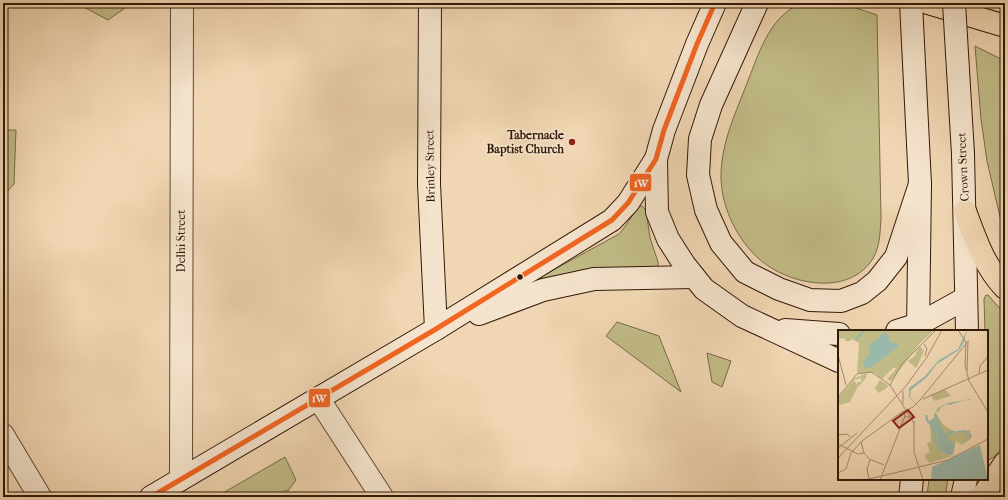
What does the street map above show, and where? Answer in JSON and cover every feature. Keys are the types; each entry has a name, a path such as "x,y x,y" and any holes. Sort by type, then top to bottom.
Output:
{"main road":[{"name":"Delhi Street","path":"181,479 182,3"},
{"name":"Brinley Street","path":"430,3 429,184 436,329"},
{"path":"716,3 697,44 664,130 656,159 657,212 668,239 684,264 704,289 742,316 838,361"},
{"path":"757,3 711,105 700,139 698,175 706,210 721,243 745,272 779,289 810,300 841,301 862,293 877,281 896,257 920,184"},
{"path":"911,3 920,184 919,328"},
{"path":"928,3 1004,26"},
{"name":"Crown Street","path":"954,3 963,154 966,330"},
{"path":"151,497 436,329 612,220 628,203 656,159"},
{"path":"965,211 981,254 996,279 1005,288"},
{"path":"436,329 543,290 569,283 594,279 694,277"},
{"path":"904,330 919,328 966,298"},
{"path":"770,328 838,334"},
{"path":"318,398 382,497"},
{"path":"3,434 40,497"},
{"path":"982,497 1005,463"},
{"path":"910,497 912,480"},
{"path":"962,497 966,480"}],"shaded area":[{"path":"76,3 132,3 108,20"},
{"path":"804,3 841,3 877,15 881,218 879,242 873,259 857,274 843,281 827,283 810,282 778,272 764,263 753,253 740,236 730,218 723,197 721,176 727,138 763,44 775,23 783,15"},
{"path":"975,46 1005,61 1005,238 987,161 981,119"},
{"path":"3,130 16,130 14,184 3,196"},
{"path":"642,206 646,210 650,238 658,262 658,268 474,310 555,269 619,234 638,207"},
{"path":"986,295 988,295 1005,314 1005,444 994,457 988,460 988,330 985,330 984,299"},
{"path":"617,322 659,336 681,392 606,336"},
{"path":"707,353 731,361 722,387 712,382"},
{"path":"285,457 296,480 288,491 286,490 280,497 216,497"},
{"path":"929,480 948,480 945,497 927,497"}],"transit line":[{"name":"1W","path":"151,497 436,329 612,220 628,203 656,159 664,130 697,44 715,3"}],"place":[{"name":"Tabernacle Baptist Church","path":"572,142"}]}
